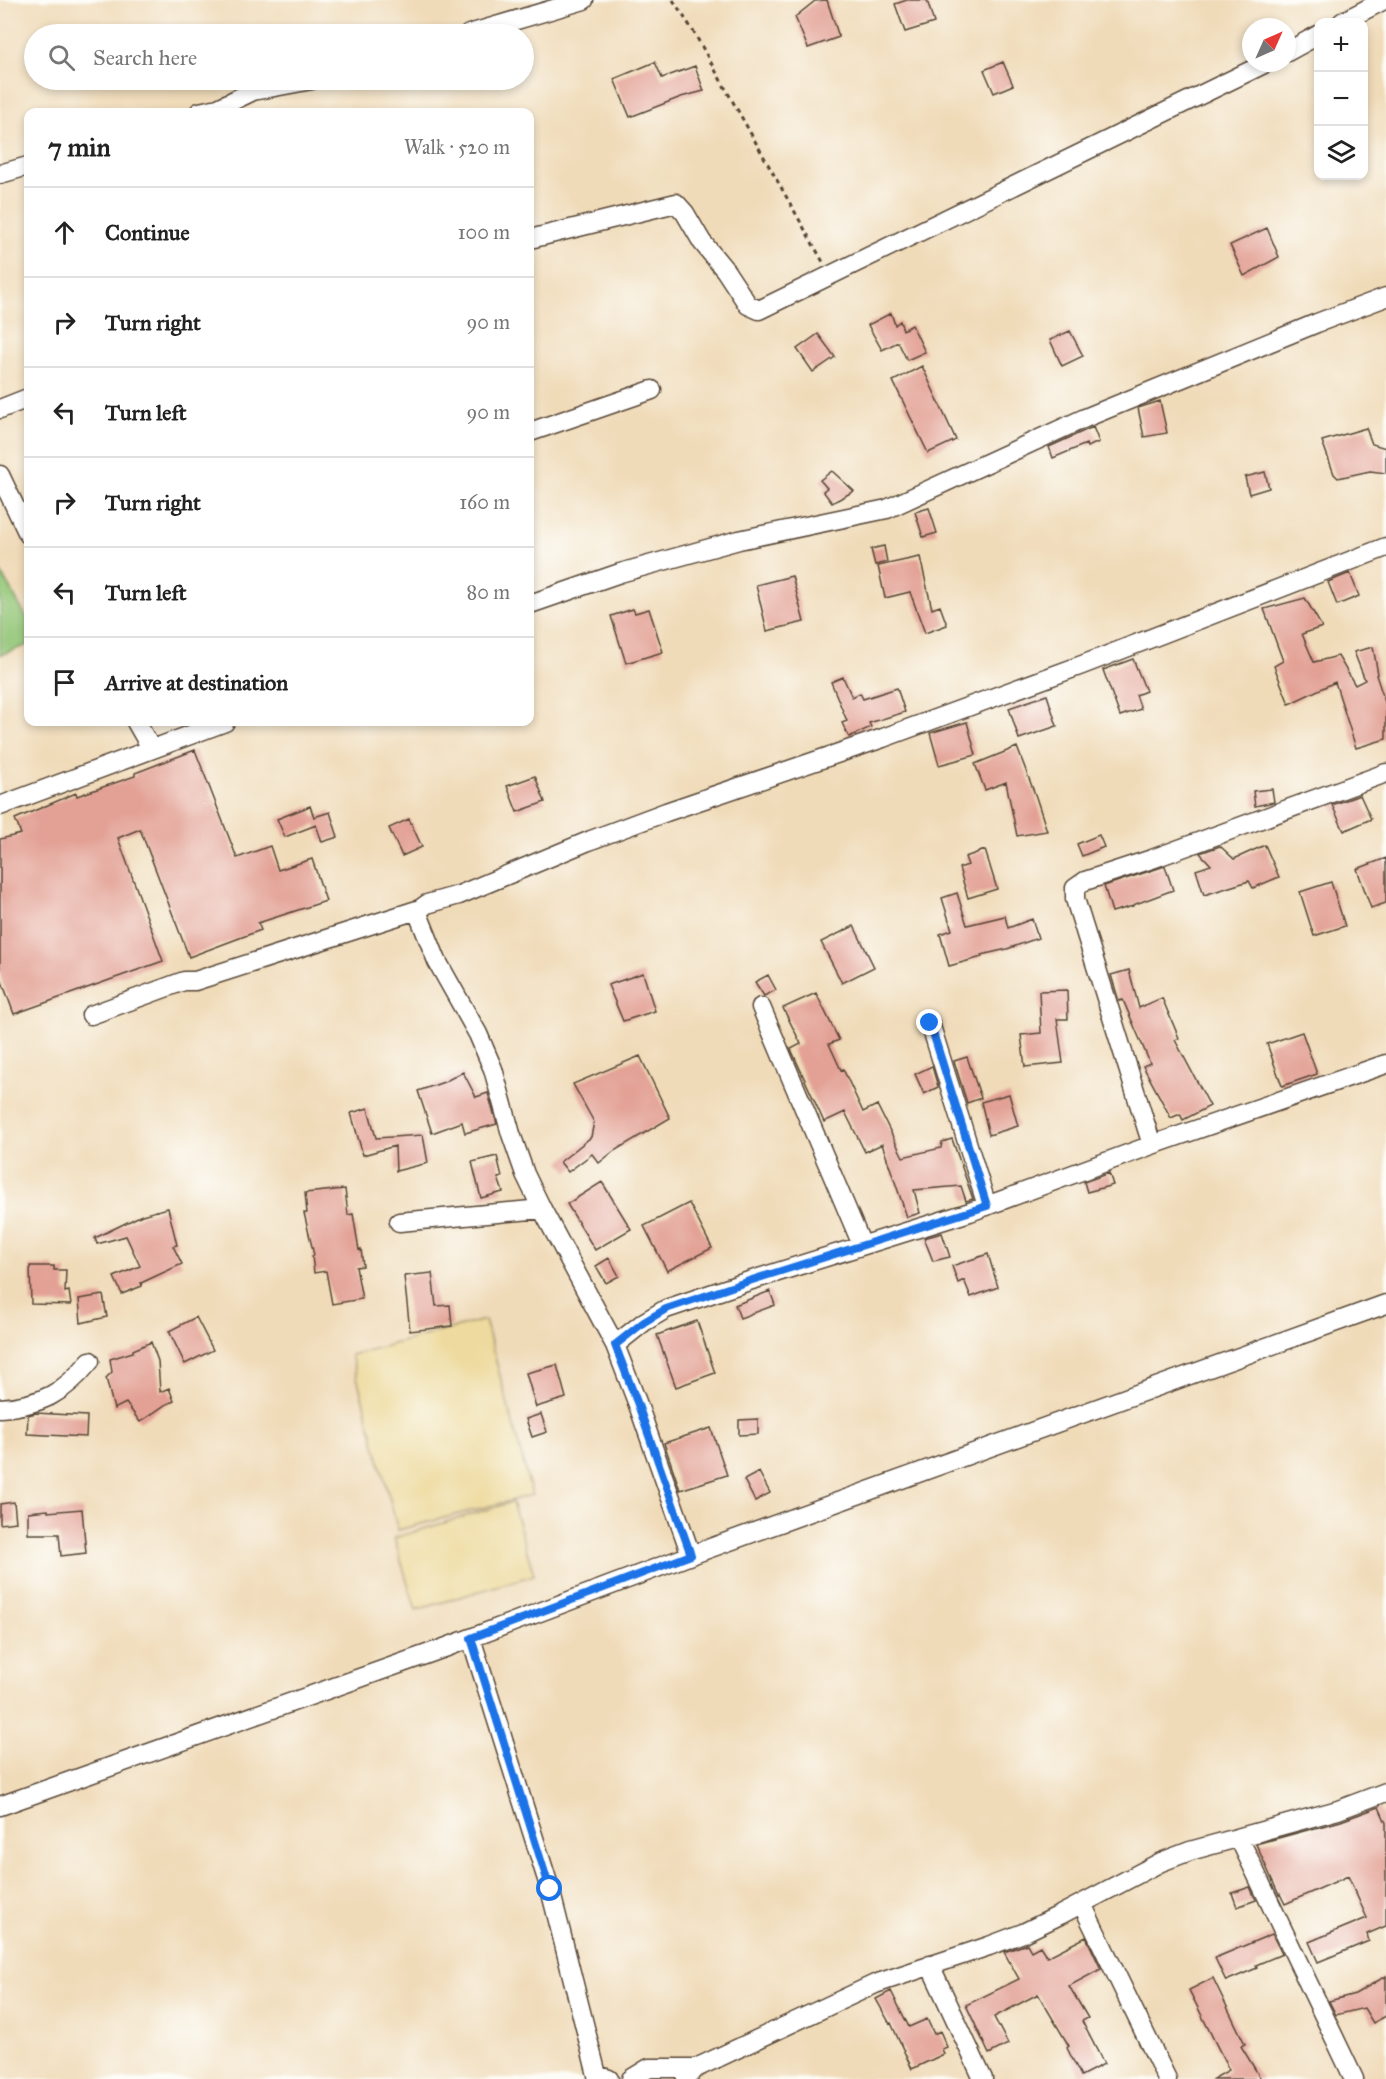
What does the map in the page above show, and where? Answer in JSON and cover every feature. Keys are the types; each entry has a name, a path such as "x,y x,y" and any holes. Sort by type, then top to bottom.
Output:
{"street":[{"path":"503,24 584,0"},
{"path":"1350,18 1384,0"},
{"path":"1296,47 1314,37"},
{"path":"534,238 676,203 748,304 759,310 831,277 1248,72"},
{"path":"218,108 258,90"},
{"path":"0,174 24,167"},
{"path":"534,603 620,573 739,540 886,509 1085,418 1386,297"},
{"path":"534,431 651,390"},
{"path":"0,409 24,400"},
{"path":"0,475 24,526"},
{"path":"91,1015 184,981 195,981 459,895 591,840 894,734 1082,665 1386,547"},
{"path":"138,726 151,748"},
{"path":"0,806 214,726"},
{"path":"1152,1145 1078,910 1075,888 1085,881 1174,852 1386,773"},
{"path":"420,909 419,916 437,961 478,1034 493,1069 525,1174 615,1345 691,1555"},
{"path":"761,1007 862,1245"},
{"path":"930,1023 987,1206"},
{"path":"615,1345 644,1322 666,1309 987,1206 1152,1145 1386,1064"},
{"path":"399,1222 542,1209"},
{"path":"0,1806 471,1638 691,1555 1386,1304"},
{"path":"0,1408 36,1403 55,1394 74,1381 90,1361"},
{"path":"471,1638 550,1889 597,2075 609,2079"},
{"path":"631,2079 649,2068 691,2074 875,1983 1006,1940 1082,1904 1161,1862 1190,1851 1338,1810 1386,1792"},
{"path":"1239,1838 1354,2079"},
{"path":"1082,1904 1167,2079"},
{"path":"930,1965 983,2079"}],"path":[{"path":"673,0 698,39 831,277"}],"green space":[{"path":"0,571 24,613 24,646 0,655"}],"sand":[{"path":"485,1320 532,1495 398,1530 351,1355"},
{"path":"512,1502 534,1575 416,1610 394,1538"}],"building":[{"path":"827,0 839,37 808,48 795,17 815,1"},
{"path":"907,0 927,0 934,23 905,32 895,4"},
{"path":"655,62 662,78 695,66 704,91 681,97 630,117 614,79"},
{"path":"1003,62 1013,85 994,93 984,70"},
{"path":"1267,228 1279,257 1244,276 1230,245"},
{"path":"891,313 895,325 900,321 903,330 912,325 925,352 907,360 898,342 882,350 868,325"},
{"path":"1070,331 1083,356 1062,366 1050,340"},
{"path":"818,334 835,357 813,372 797,349"},
{"path":"922,366 956,440 928,453 893,381"},
{"path":"1160,401 1167,433 1144,437 1138,408"},
{"path":"1093,427 1099,442 1087,447 1086,444 1053,458 1049,447"},
{"path":"1366,428 1372,444 1386,448 1386,473 1370,471 1338,478 1334,474 1322,441"},
{"path":"832,471 854,491 832,503 823,491 827,488 820,480"},
{"path":"1265,472 1269,488 1249,494 1245,477"},
{"path":"929,508 937,533 923,537 915,512"},
{"path":"884,546 887,562 875,565 871,549"},
{"path":"920,557 932,609 940,606 947,625 925,633 910,592 885,598 878,566"},
{"path":"1350,573 1359,596 1337,605 1328,582"},
{"path":"792,576 804,622 767,631 756,585"},
{"path":"1305,598 1322,627 1302,634 1314,662 1338,656 1355,685 1365,680 1354,652 1373,647 1378,674 1376,675 1386,705 1386,739 1356,748 1335,682 1289,704 1274,666 1283,661 1264,609"},
{"path":"633,609 635,613 649,609 663,652 626,663 611,616"},
{"path":"1133,659 1146,691 1136,695 1141,709 1120,716 1103,670"},
{"path":"843,677 852,697 860,693 863,699 897,688 905,712 869,723 871,727 849,737 842,723 847,721 831,682"},
{"path":"1047,695 1057,726 1019,739 1009,708"},
{"path":"967,722 976,755 939,765 930,733"},
{"path":"1017,747 1047,831 1017,836 1006,782 985,790 975,764"},
{"path":"195,750 237,858 270,846 278,870 312,859 326,901 258,923 261,930 189,957 140,829 118,838 163,961 14,1014 0,976 0,839 21,834 15,819 76,793 77,796 135,776 135,773"},
{"path":"535,776 545,802 517,812 507,786"},
{"path":"1272,789 1274,802 1255,806 1253,791"},
{"path":"1360,795 1371,819 1344,831 1332,805"},
{"path":"310,806 314,817 330,812 338,837 322,842 316,825 285,837 277,819"},
{"path":"409,819 422,847 402,856 389,828"},
{"path":"1099,835 1104,847 1082,856 1077,844"},
{"path":"1265,845 1279,877 1253,888 1249,881 1204,895 1196,870 1211,865 1200,853 1220,846 1234,859"},
{"path":"985,850 997,889 968,898 959,868 968,865 965,857"},
{"path":"1386,858 1386,903 1371,908 1357,869"},
{"path":"1165,866 1173,890 1112,912 1104,886"},
{"path":"1331,882 1345,926 1314,936 1300,892"},
{"path":"957,893 967,925 1005,916 1008,928 1032,919 1038,938 949,966 940,934 952,930 942,898"},
{"path":"854,926 874,967 842,983 821,942"},
{"path":"1129,970 1139,1008 1162,998 1179,1038 1175,1040 1210,1106 1183,1120 1180,1114 1171,1118 1143,1066 1150,1063 1123,1000 1119,1001 1111,975"},
{"path":"643,973 655,1011 623,1021 608,985"},
{"path":"768,975 776,990 764,996 755,982"},
{"path":"1067,990 1068,1019 1057,1019 1063,1063 1025,1067 1021,1035 1041,1033 1039,991"},
{"path":"816,993 839,1040 829,1044 863,1112 877,1105 903,1157 941,1148 942,1142 952,1139 973,1199 966,1201 961,1186 914,1190 920,1213 907,1217 882,1144 865,1152 845,1112 824,1122 791,1049 801,1044 783,1008"},
{"path":"1302,1032 1317,1074 1282,1086 1267,1044"},
{"path":"640,1056 670,1118 614,1151 599,1163 592,1154 568,1172 560,1162 591,1137 594,1122 573,1084"},
{"path":"967,1057 981,1098 967,1103 954,1061"},
{"path":"932,1066 938,1087 924,1094 915,1074"},
{"path":"463,1072 476,1097 488,1093 497,1124 465,1133 462,1122 432,1133 418,1091 444,1082"},
{"path":"1009,1094 1018,1126 989,1135 981,1102"},
{"path":"368,1108 376,1138 423,1135 428,1163 396,1171 395,1146 363,1155 351,1113"},
{"path":"497,1156 502,1177 498,1178 503,1192 481,1198 472,1162"},
{"path":"1109,1173 1113,1185 1087,1192 1084,1182"},
{"path":"602,1182 631,1229 595,1250 567,1204"},
{"path":"345,1189 348,1215 353,1214 359,1250 361,1249 363,1266 356,1267 362,1299 332,1304 326,1271 314,1273 312,1256 314,1255 304,1213 307,1213 305,1193"},
{"path":"689,1203 712,1248 667,1271 644,1226"},
{"path":"168,1208 177,1245 173,1246 182,1264 122,1294 114,1277 140,1266 126,1236 97,1244 95,1238 142,1215"},
{"path":"942,1233 950,1257 933,1261 924,1238"},
{"path":"988,1254 998,1287 971,1297 964,1280 958,1283 952,1266"},
{"path":"609,1258 619,1276 606,1283 596,1266"},
{"path":"30,1266 54,1266 54,1270 66,1270 65,1292 69,1291 71,1305 31,1304"},
{"path":"432,1273 436,1306 450,1305 452,1326 410,1331 404,1276"},
{"path":"770,1291 775,1305 740,1318 735,1305"},
{"path":"103,1295 107,1317 81,1323 79,1299"},
{"path":"196,1317 213,1350 185,1364 169,1331"},
{"path":"697,1321 715,1373 676,1387 657,1335"},
{"path":"151,1342 158,1361 160,1392 169,1388 174,1401 140,1422 126,1403 114,1409 106,1378 112,1372 110,1359 133,1352"},
{"path":"557,1365 566,1398 536,1407 526,1373"},
{"path":"36,1413 87,1416 86,1437 27,1434 28,1415"},
{"path":"541,1414 547,1432 532,1437 526,1419"},
{"path":"758,1419 758,1434 739,1435 739,1420"},
{"path":"711,1428 727,1475 680,1490 664,1443"},
{"path":"759,1472 770,1493 755,1501 744,1480"},
{"path":"14,1502 16,1522 0,1524 0,1504"},
{"path":"82,1509 86,1553 61,1556 59,1534 28,1534 28,1512"},
{"path":"1379,1807 1386,1823 1386,1926 1367,1934 1369,1941 1318,1962 1309,1942 1367,1918 1348,1876 1285,1904 1256,1844 1341,1821"},
{"path":"1250,1887 1256,1900 1237,1907 1232,1893"},
{"path":"1272,1934 1282,1954 1226,1981 1215,1958"},
{"path":"1086,1937 1101,1969 1069,1986 1088,2018 1082,2021 1104,2064 1081,2076 1067,2048 1069,2046 1038,1994 994,2017 1008,2044 989,2054 966,2005 1019,1979 1004,1952 1027,1944 1031,1951 1040,1946 1047,1957"},
{"path":"1386,1976 1386,2016 1373,2023 1364,2008 1336,2015 1329,2001 1355,1994"},
{"path":"1213,1978 1245,2044 1241,2046 1261,2079 1213,2079 1229,2070 1189,1990"},
{"path":"891,1991 909,2027 927,2019 934,2034 940,2031 947,2047 942,2049 944,2054 912,2069 891,2023 876,1999"}],"route":[{"path":"550,1889 471,1638 691,1555 615,1345 644,1322 666,1309 987,1206 930,1023"}]}
